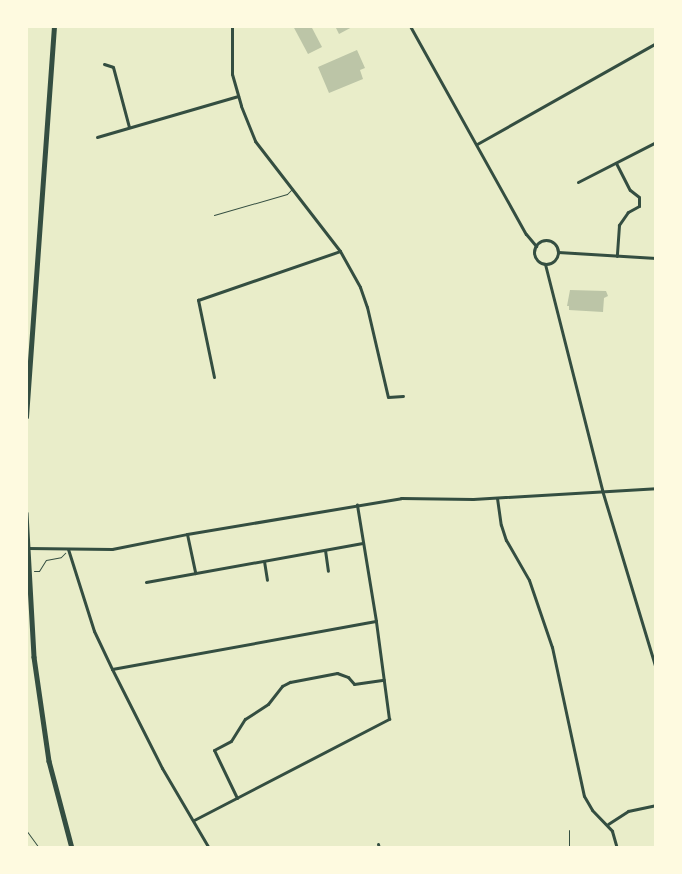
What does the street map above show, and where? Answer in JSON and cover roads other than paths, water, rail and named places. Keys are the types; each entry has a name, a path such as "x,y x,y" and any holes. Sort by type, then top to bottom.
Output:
{"main road":[{"path":"26,417 54,26"},
{"path":"26,513 34,658 48,751 72,848"}],"street":[{"path":"232,26 232,74 255,141 340,251 360,286 374,327 388,396 403,396"},
{"path":"410,26 526,234 536,246"},
{"path":"477,144 656,43"},
{"path":"104,64 113,67 129,127"},
{"path":"97,136 238,96"},
{"path":"578,182 656,142"},
{"path":"616,163 630,190 639,197 638,206 628,212 619,224 617,256"},
{"path":"545,264 554,261 558,252 556,246 549,240 540,241 534,252 536,258 545,264 602,490 656,669"},
{"path":"214,377 198,300 340,251"},
{"path":"558,252 656,258"},
{"path":"27,548 112,549 187,534 401,498 497,498 656,488"},
{"path":"497,498 501,525 506,540 529,580 552,647 584,796 592,810 608,824 617,848"},
{"path":"194,820 389,719 376,622 357,506"},
{"path":"187,534 195,573"},
{"path":"146,582 363,543"},
{"path":"68,549 94,631 112,670 162,768 209,848"},
{"path":"325,550 328,571"},
{"path":"264,561 267,580"},
{"path":"112,670 376,622"},
{"path":"237,798 214,750 231,741 245,719 268,704 282,686 290,682 337,674 348,677 354,684 384,680"},
{"path":"608,824 628,811 656,805"}],"lane":[{"path":"214,215 287,194 292,189"},
{"path":"569,830 570,848"}]}
